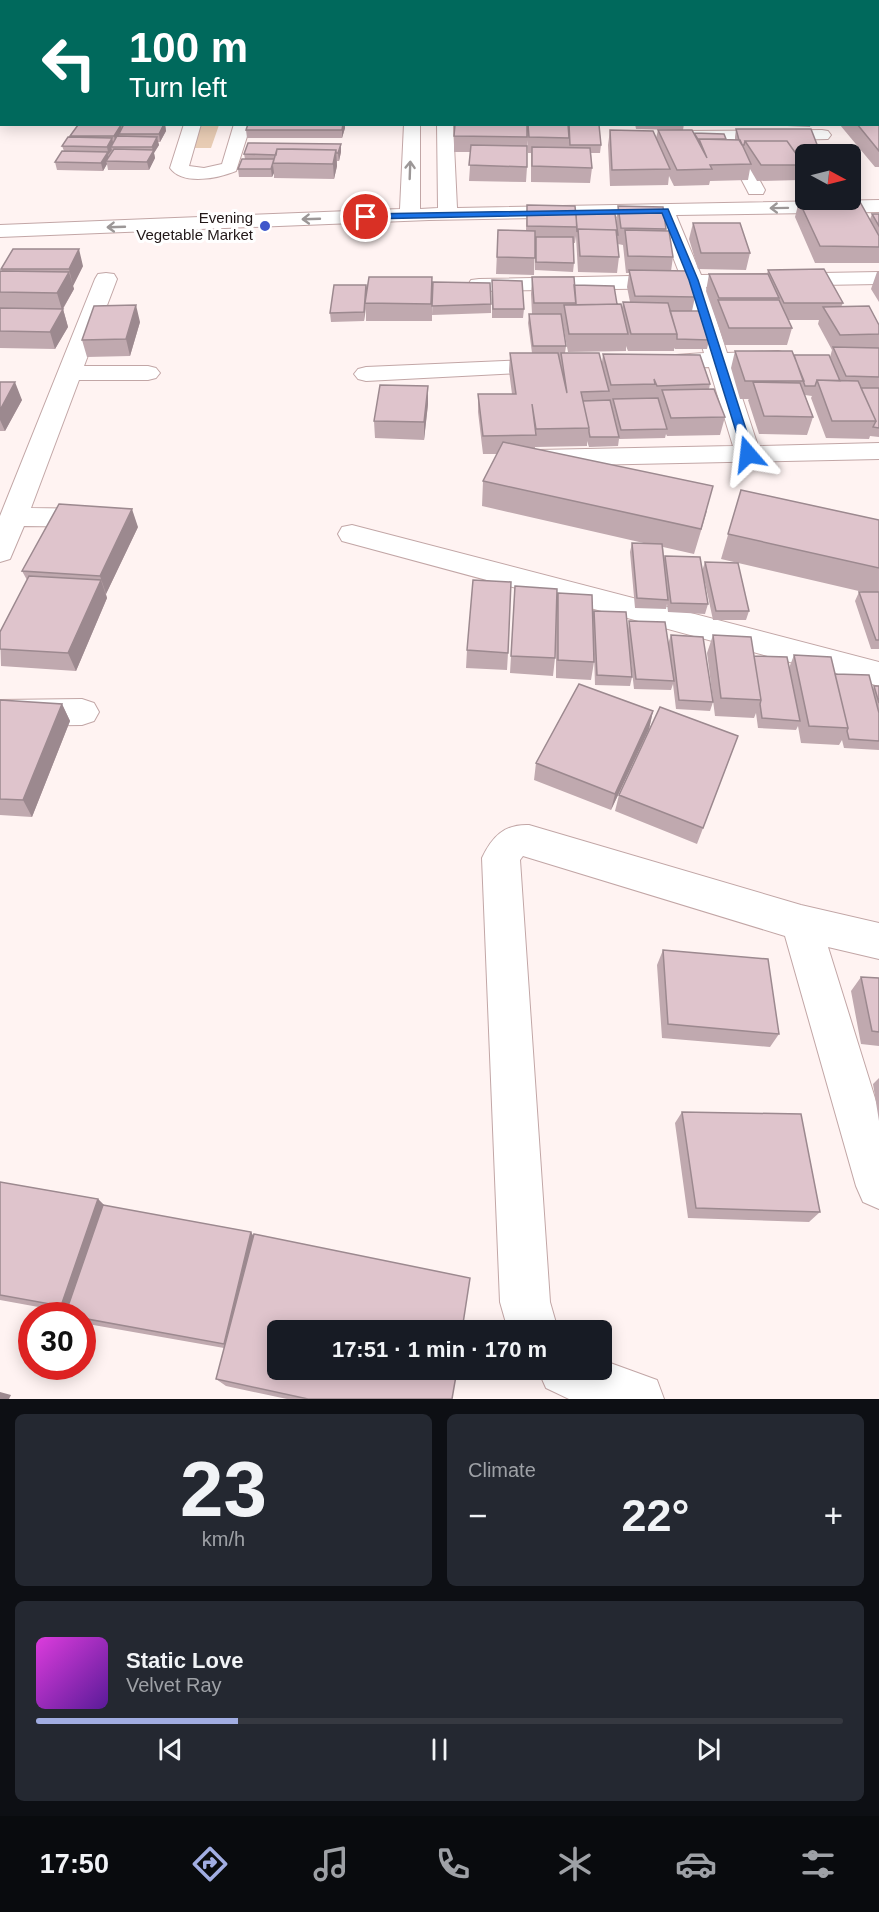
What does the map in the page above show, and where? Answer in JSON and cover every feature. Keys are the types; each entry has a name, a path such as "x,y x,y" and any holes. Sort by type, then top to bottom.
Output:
{"street":[{"path":"192,126 179,168 197,180 230,167 242,126"},
{"path":"410,208 412,126"},
{"path":"445,126 448,206"},
{"path":"725,130 756,190"},
{"path":"669,136 725,130 822,135"},
{"path":"861,188 879,188"},
{"path":"0,231 795,189"},
{"path":"270,202 410,208"},
{"path":"448,206 665,211 879,206"},
{"path":"665,211 693,280 748,454"},
{"path":"454,285 879,278"},
{"path":"0,552 106,279"},
{"path":"637,363 799,357"},
{"path":"366,374 578,365"},
{"path":"69,373 148,373"},
{"path":"537,458 879,451"},
{"path":"14,517 122,519"},
{"path":"352,534 879,674"},
{"path":"0,713 82,712"},
{"path":"530,1320 525,1302 501,858 510,843 519,840 529,841 562,849 801,923 879,941"},
{"path":"801,923 879,1186"},
{"path":"586,1380 620,1395 638,1399"}],"shaded area":[{"path":"188,126 219,126 211,148 177,148"}],"building":[{"path":"77,126 120,126 114,136 70,136"},
{"path":"123,126 163,126 159,134 119,134"},
{"path":"247,126 343,126 342,130 246,130"},
{"path":"455,126 527,126 527,137 454,136"},
{"path":"528,126 568,126 569,138 529,137"},
{"path":"569,126 599,126 601,145 570,145"},
{"path":"859,126 879,126 879,151"},
{"path":"736,129 811,129 817,144 795,144 795,152 787,141 745,141 742,145"},
{"path":"610,130 653,131 670,169 612,170"},
{"path":"658,130 692,130 707,158 699,139 740,140 751,164 710,165 712,169 677,170"},
{"path":"694,133 724,134 726,139 699,139 699,141"},
{"path":"117,136 157,137 152,147 111,147"},
{"path":"68,137 112,138 107,147 62,146"},
{"path":"745,141 787,141 795,152 795,165 761,165"},
{"path":"248,143 341,144 338,153 336,150 277,149 276,155 244,154"},
{"path":"471,145 527,146 527,167 469,165"},
{"path":"532,147 590,148 592,168 532,166"},
{"path":"114,149 154,150 147,162 106,161"},
{"path":"277,149 336,150 333,164 273,163"},
{"path":"62,151 108,152 101,163 55,162"},
{"path":"242,159 274,159 271,169 238,169"},
{"path":"861,204 879,236 879,247 820,246 803,210 861,210"},
{"path":"527,205 575,206 577,227 527,226"},
{"path":"618,206 663,207 666,229 621,228"},
{"path":"576,213 615,214 618,235 616,230 578,229 577,232"},
{"path":"872,214 879,214 879,226"},
{"path":"693,223 740,223 750,253 701,253"},
{"path":"578,229 616,230 619,257 580,256"},
{"path":"498,230 535,231 535,258 497,257"},
{"path":"625,230 669,231 673,257 628,256"},
{"path":"536,237 573,237 574,263 536,262"},
{"path":"13,249 79,249 69,269 1,269"},
{"path":"824,269 843,303 784,303 768,270"},
{"path":"629,270 688,271 695,297 635,296"},
{"path":"0,271 69,272 57,293 0,292"},
{"path":"709,274 768,274 779,298 719,298"},
{"path":"369,277 432,277 431,304 365,303"},
{"path":"532,277 574,277 576,303 534,303"},
{"path":"492,280 522,281 524,309 493,309"},
{"path":"433,282 490,283 491,304 432,306"},
{"path":"334,285 366,285 364,312 330,313"},
{"path":"574,285 614,286 617,304 576,305"},
{"path":"718,300 779,300 792,328 729,328"},
{"path":"623,302 668,303 677,334 631,334"},
{"path":"621,304 628,334 569,334 564,305"},
{"path":"136,305 126,339 82,340 94,306"},
{"path":"869,306 879,325 879,334 840,335 823,307"},
{"path":"0,308 63,309 50,332 0,331"},
{"path":"670,311 700,311 709,340 677,339"},
{"path":"529,314 561,314 566,346 533,346"},
{"path":"833,347 879,348 879,377 846,376"},
{"path":"735,351 792,351 804,381 745,381"},
{"path":"510,353 558,353 567,393 561,353 599,353 609,391 581,392 589,428 536,429 532,404 536,435 483,436 478,394 516,394"},
{"path":"603,354 700,355 710,384 657,386 654,379 655,384 611,385"},
{"path":"794,355 829,355 840,381 817,380 815,386 805,386"},
{"path":"817,380 858,381 876,421 832,421"},
{"path":"0,382 15,382 0,410"},
{"path":"753,382 800,383 813,417 764,416"},
{"path":"380,385 428,386 424,422 374,421"},
{"path":"861,388 879,388 879,428 873,427 876,421"},
{"path":"714,389 725,417 671,418 662,390"},
{"path":"658,398 667,429 621,430 613,399"},
{"path":"610,400 619,437 590,437 583,401"},
{"path":"503,442 713,486 701,529 483,481"},
{"path":"741,490 879,520 879,568 728,534"},
{"path":"59,504 132,509 100,576 22,571"},
{"path":"632,543 662,544 668,600 637,598"},
{"path":"665,556 700,557 708,604 671,603"},
{"path":"705,562 738,563 749,611 716,611"},
{"path":"29,576 101,580 68,653 0,649 0,632"},
{"path":"473,580 511,582 508,653 467,650"},
{"path":"515,586 557,589 555,658 511,656"},
{"path":"859,592 879,592 879,640 876,640"},
{"path":"558,593 592,595 594,662 558,660"},
{"path":"594,611 626,612 632,677 597,675"},
{"path":"629,621 665,622 674,681 636,679"},
{"path":"671,635 703,637 713,702 679,700"},
{"path":"713,635 751,637 761,700 721,698"},
{"path":"794,655 831,657 848,728 809,726"},
{"path":"754,656 787,657 800,721 762,718"},
{"path":"835,674 869,675 879,713 879,741 849,739"},
{"path":"579,684 653,711 615,794 536,763"},
{"path":"874,686 879,686 879,703"},
{"path":"0,700 62,704 23,800 0,799"},
{"path":"660,707 738,736 703,828 619,795"},
{"path":"663,950 768,959 779,1034 668,1024"},
{"path":"861,977 879,978 879,1032 872,1031"},
{"path":"682,1112 801,1114 820,1212 696,1208"},
{"path":"0,1182 98,1199 62,1302 39,1302 0,1295"},
{"path":"103,1205 251,1232 224,1344 96,1321 96,1302 69,1302"},
{"path":"254,1234 470,1278 464,1320 267,1320 267,1380 455,1380 452,1399 308,1399 216,1379"}],"place":[{"name":"Evening Vegetable Market","path":"265,226"}],"route":[{"path":"366,217 665,211 693,280 748,454"}]}
